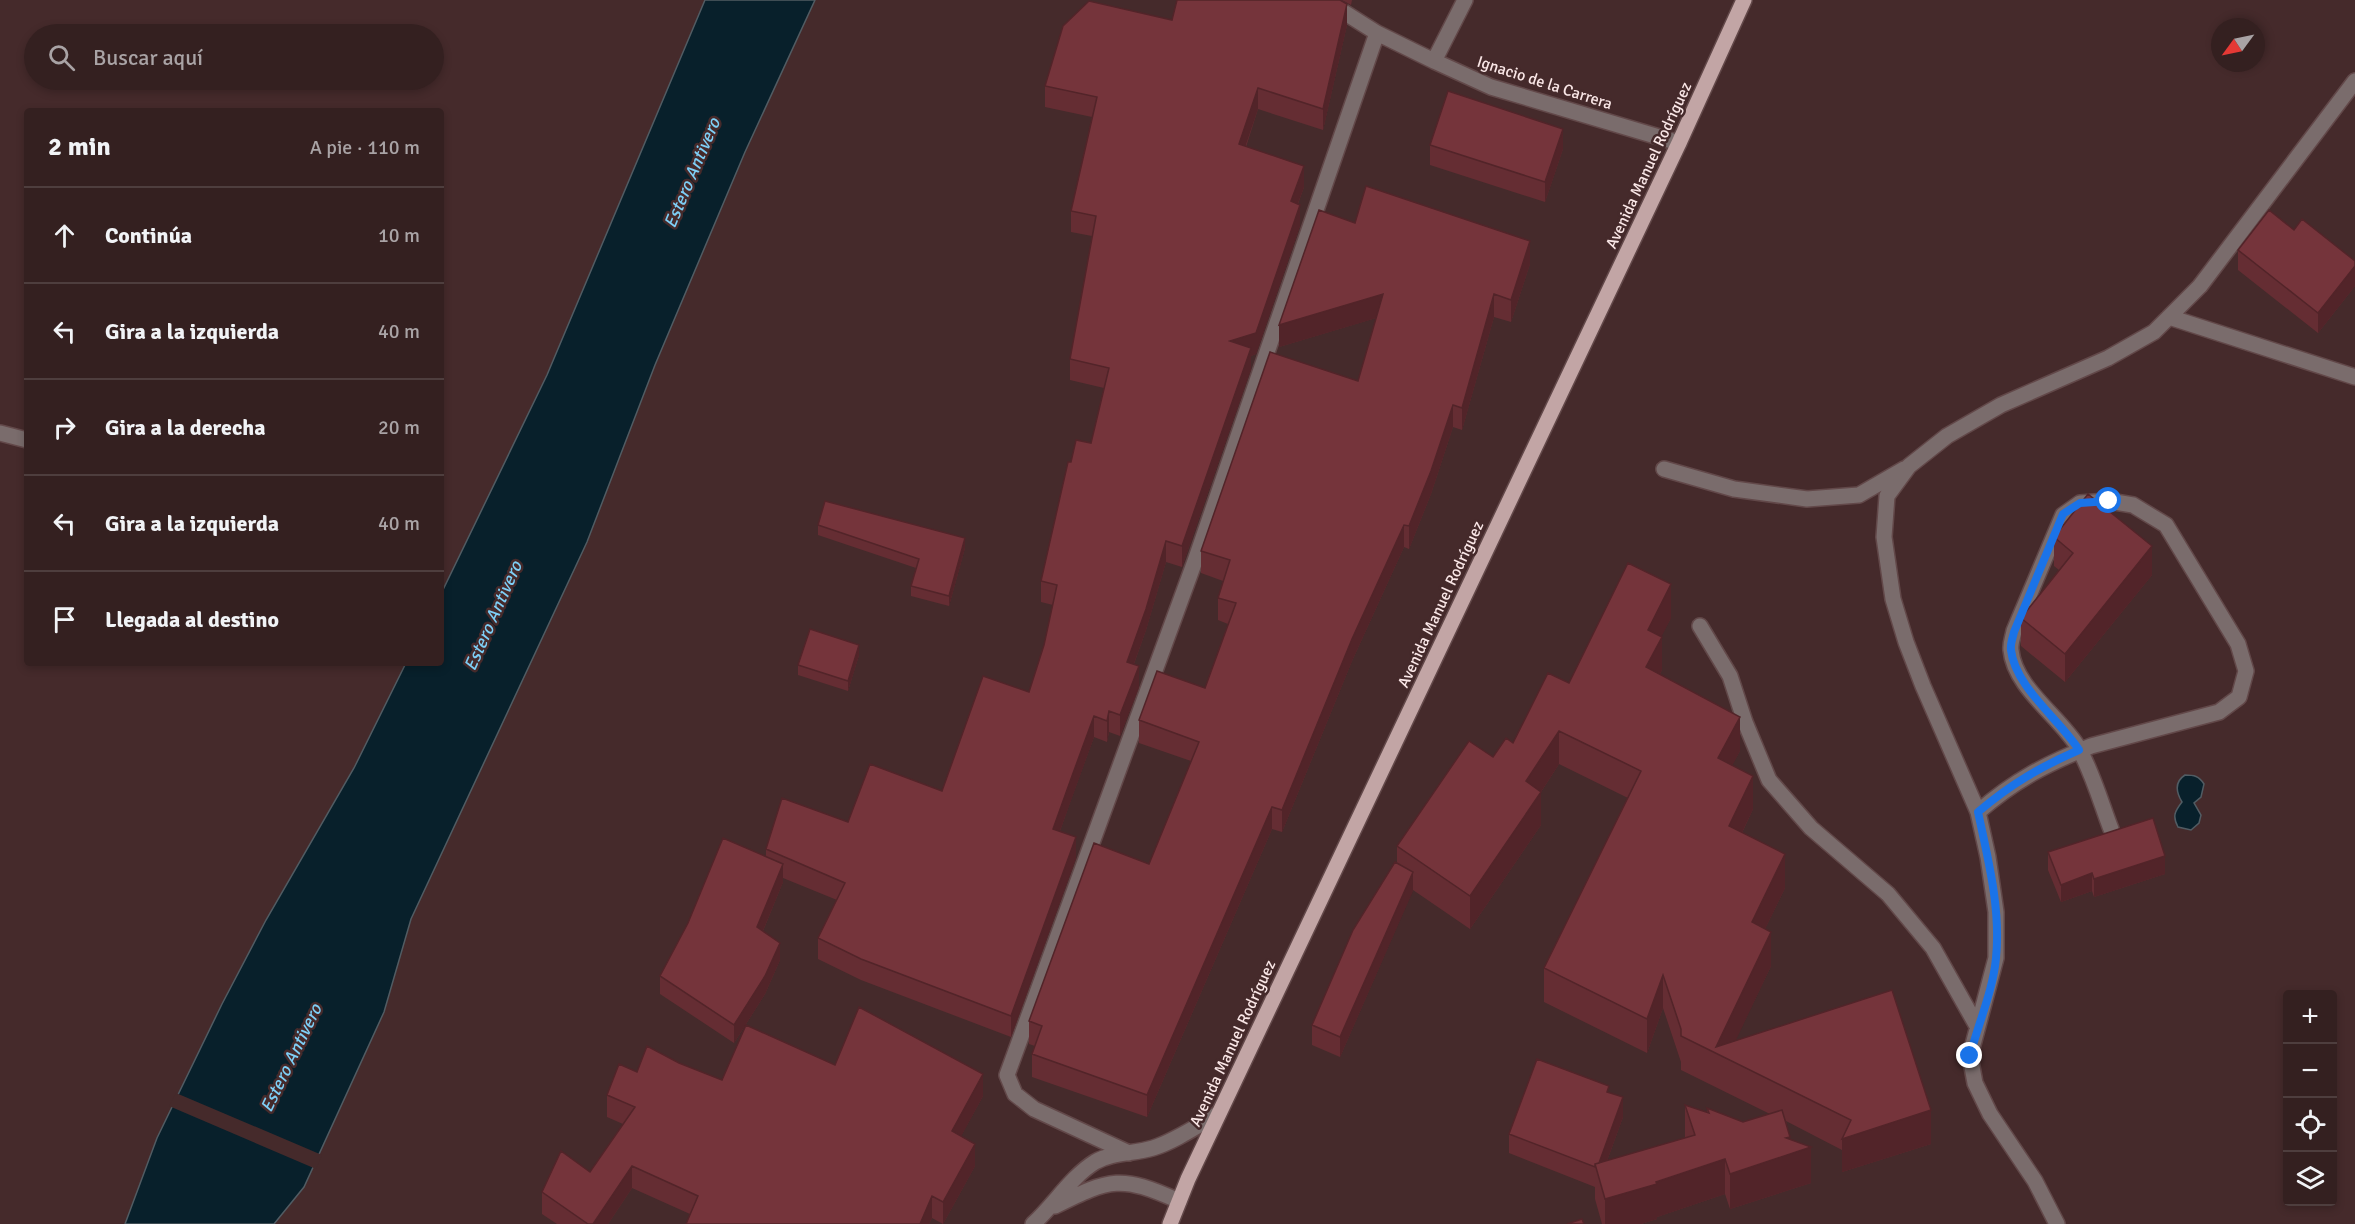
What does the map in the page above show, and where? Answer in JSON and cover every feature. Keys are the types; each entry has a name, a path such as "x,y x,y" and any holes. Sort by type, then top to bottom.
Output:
{"main road":[{"name":"Avenida Manuel Rodríguez","path":"1170,1224 1218,1114 1679,142 1744,0"}],"street":[{"path":"1434,61 1465,0"},
{"name":"Ignacio de la Carrera","path":"1318,4 1339,9 1377,33 1491,87 1679,142"},
{"path":"1129,1153 1034,1109 1015,1094 1007,1075 1195,561 1377,33"},
{"path":"1664,470 1734,489 1807,499 1859,495 1909,466 1947,436 2001,405 2108,358 2154,332 2200,286 2355,81"},
{"path":"2169,317 2355,377"},
{"path":"0,433 24,439"},
{"path":"1909,466 1887,496 1884,537 1893,599 1923,686 1978,812 1996,912 1996,958 1970,1056 1976,1083 1990,1114 2035,1181 2057,1224"},
{"path":"1978,812 2007,788 2044,765 2079,750 2219,712 2240,697 2246,671 2238,644 2166,525 2133,505 2109,501 2080,503 2063,514 2014,632 2010,649 2017,669 2039,703 2070,735 2079,750 2111,829"},
{"path":"1700,626 1730,676 1745,722 1769,780 1811,828 1888,894 1933,948 1977,1026"},
{"path":"1033,1224 1075,1179 1094,1163 1110,1155 1154,1148 1218,1114"},
{"path":"1050,1208 1094,1187 1121,1182 1152,1189 1179,1201"}],"water":[{"name":"Estero Antivero","path":"705,0 815,0 745,152 655,365 587,542 411,919 384,1012 304,1187 274,1224 125,1224 157,1138 222,1004 266,920 354,768 405,666 444,666 444,588 547,375"},
{"path":"2185,775 2196,776 2204,784 2201,797 2194,803 2201,815 2199,823 2191,830 2178,827 2175,820 2176,811 2182,802 2177,791 2178,784"}],"pier":[{"path":"176,1093 322,1155 316,1169 169,1106"}],"building":[{"path":"1177,0 1340,0 1347,4 1323,109 1258,88 1239,144 1304,166 1291,201 1300,205 1256,333 1230,341 1251,348 1182,546 1166,541 1146,609 1127,662 1139,666 1120,715 1109,711 1107,721 1094,716 1053,829 1076,837 1011,1016 861,959 818,938 845,883 766,849 782,798 848,822 870,764 942,791 983,676 1029,692 1044,645 1057,585 1041,581 1068,462 1071,462 1076,440 1091,443 1109,368 1070,359 1096,216 1071,211 1097,97 1045,86 1063,26 1089,1 1172,20"},
{"path":"1448,91 1563,129 1545,182 1430,145"},
{"path":"1366,186 1530,241 1511,300 1494,294 1462,408 1453,405 1431,471 1409,526 1404,525 1352,639 1282,810 1272,807 1147,1095 1032,1054 1042,1026 1029,1021 1094,843 1149,864 1199,742 1139,720 1157,671 1205,688 1236,603 1218,598 1230,560 1201,551 1270,352 1358,381 1383,294 1279,325 1319,210 1355,223"},
{"path":"2269,210 2294,230 2302,219 2355,261 2355,266 2318,313 2238,250"},
{"path":"2088,494 2152,546 2065,654 2021,618 2073,553 2054,537"},
{"path":"825,501 965,538 949,596 911,586 919,559 818,525"},
{"path":"1628,563 1671,584 1648,630 1662,637 1646,667 1740,717 1718,758 1753,776 1729,826 1785,854 1752,922 1771,932 1716,1047 1892,990 1931,1110 1842,1139 1851,1120 1681,1036 1681,1029 1663,975 1647,1019 1544,968 1641,771 1559,731 1526,781 1541,792 1470,896 1397,846 1469,741 1493,757 1506,738 1513,743 1548,673 1569,683"},
{"path":"810,629 859,645 848,681 798,665"},
{"path":"2153,818 2165,856 2094,879 2092,873 2061,885 2048,852"},
{"path":"723,838 783,864 757,927 780,943 765,976 734,1025 660,976 688,923"},
{"path":"1395,862 1413,872 1340,1037 1312,1025 1353,930"},
{"path":"859,1007 983,1074 952,1131 975,1144 943,1202 932,1196 920,1224 686,1224 698,1196 632,1166 593,1224 588,1224 542,1192 561,1151 590,1172 635,1107 607,1095 619,1064 637,1072 647,1046 679,1063 722,1080 746,1025 835,1065"},
{"path":"1537,1059 1609,1086 1607,1092 1623,1097 1599,1163 1595,1164 1595,1167 1509,1134"},
{"path":"1685,1105 1709,1113 1707,1108 1743,1122 1782,1110 1790,1137 1786,1138 1811,1147 1730,1174 1725,1159 1656,1182 1657,1184 1605,1199 1595,1164 1695,1135"},
{"path":"1582,1219 1584,1224 1567,1224"}],"route":[{"path":"1970,1056 1996,958 1996,912 1988,857 1978,812 2007,788 2044,765 2079,750 2070,735 2039,703 2017,669 2010,649 2014,632 2030,598 2045,552 2063,514 2080,503 2109,501"}]}
